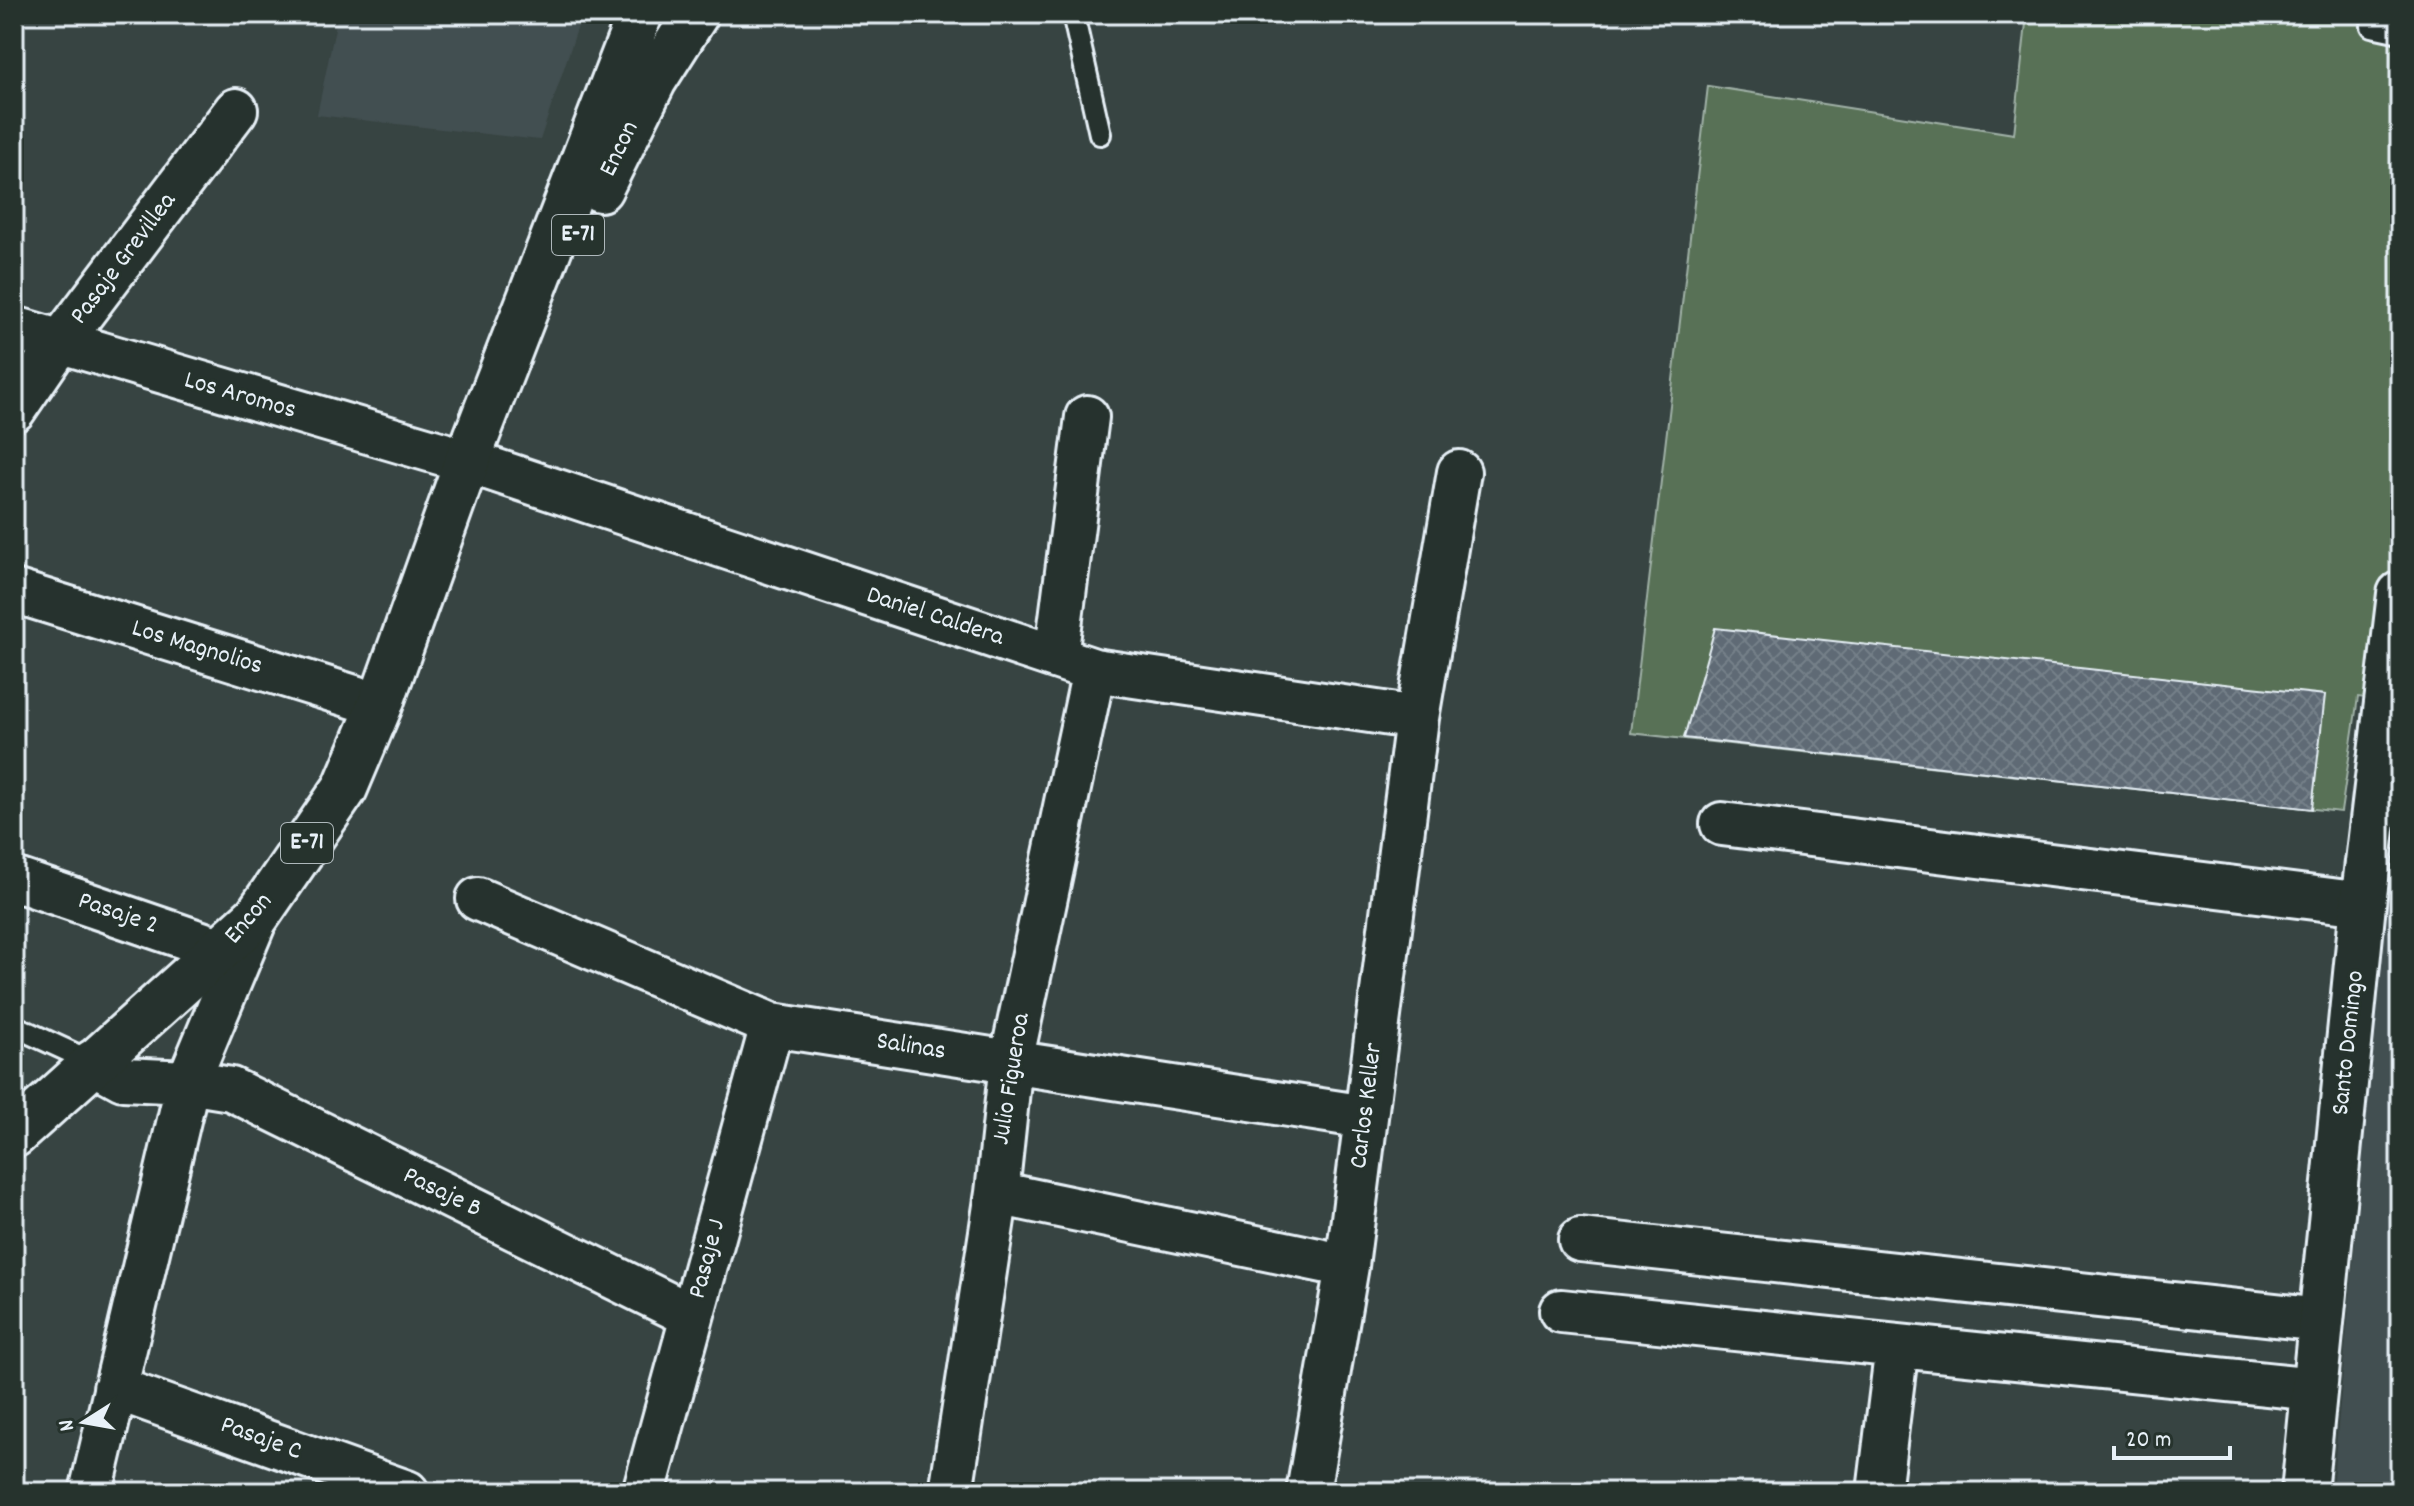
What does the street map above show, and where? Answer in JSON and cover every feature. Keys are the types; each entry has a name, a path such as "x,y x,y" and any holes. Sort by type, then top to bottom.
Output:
{"main road":[{"name":"Encon","path":"14,1135 257,916 345,788 380,705 467,461 640,14"},
{"name":"Encon","path":"467,461 654,80 696,14"},
{"name":"Santo Domingo","path":"2304,1492 2363,904 2400,594"}],"street":[{"name":"Pasaje Grevillea","path":"14,410 59,344 236,110"},
{"name":"Los Aromos","path":"14,328 59,344 467,461"},
{"name":"Julio Figueroa","path":"951,1492 997,1193 1011,1062 1075,664 1087,417"},
{"name":"Daniel Caldera","path":"467,461 1075,664 1417,718"},
{"name":"Carlos Keller","path":"1308,1492 1347,1266 1417,718 1459,472"},
{"name":"Los Magnolios","path":"14,591 380,705"},
{"path":"1722,824 2363,904"},
{"name":"Pasaje 2","path":"14,879 222,950"},
{"name":"Salinas","path":"478,899 772,1025 1366,1117"},
{"path":"91,1492 188,1082 257,916"},
{"name":"Pasaje J","path":"644,1492 772,1025"},
{"name":"Pasaje B","path":"92,1062 123,1079 188,1082 231,1089 692,1316"},
{"path":"997,1193 1347,1266"},
{"path":"1580,1240 2321,1320"},
{"path":"1561,1311 2315,1389"},
{"path":"1879,1492 1897,1346"},
{"name":"Pasaje C","path":"115,1388 407,1492"}],"lane":[{"path":"1073,14 1100,134"},
{"path":"2372,26 2400,32"},
{"path":"14,1026 92,1062"}],"shaded area":[{"path":"338,14 582,14 540,140 317,115"},
{"path":"2400,779 2400,903 2386,901"},
{"path":"2386,905 2400,906 2400,1492 2332,1492"}],"green space":[{"path":"2027,14 2400,14 2400,548 2383,700 2358,697 2341,812 1631,733 1708,86 2014,134"}],"building":[{"path":"1715,628 2325,695 2312,809 1684,738"}]}
